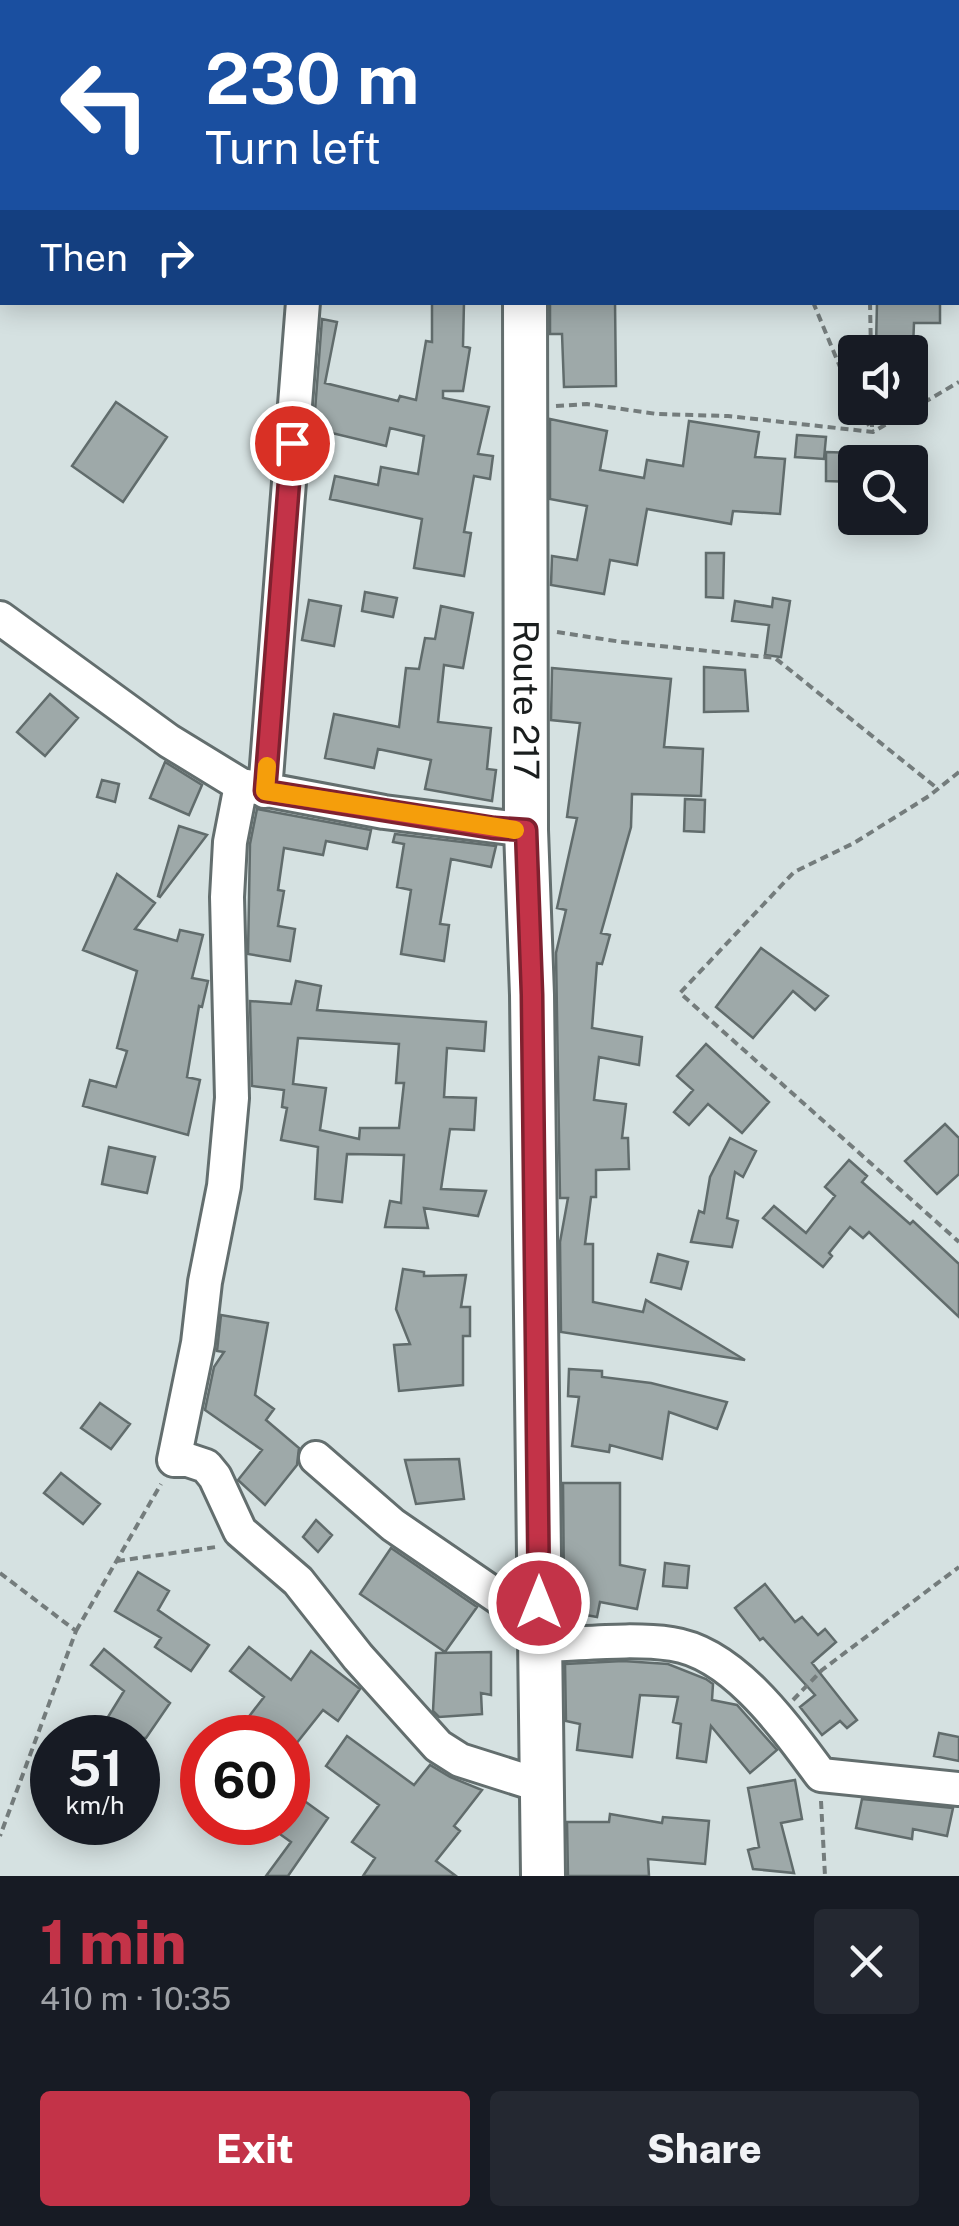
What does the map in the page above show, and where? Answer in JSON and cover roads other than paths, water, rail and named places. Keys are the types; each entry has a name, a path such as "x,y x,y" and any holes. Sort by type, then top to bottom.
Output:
{"main road":[{"name":"Route 217","path":"525,305 526,830 532,995 543,1876"}],"street":[{"path":"302,305 253,788 230,842 227,897 232,1098 226,1168 198,1344 174,1460 206,1466 240,1531 298,1581 358,1658 438,1746 460,1760 542,1786"},
{"path":"0,618 169,741 253,788 526,830"},
{"path":"316,1458 393,1525 540,1635 689,1648 739,1679 776,1717 820,1774 839,1779 959,1788"}]}
